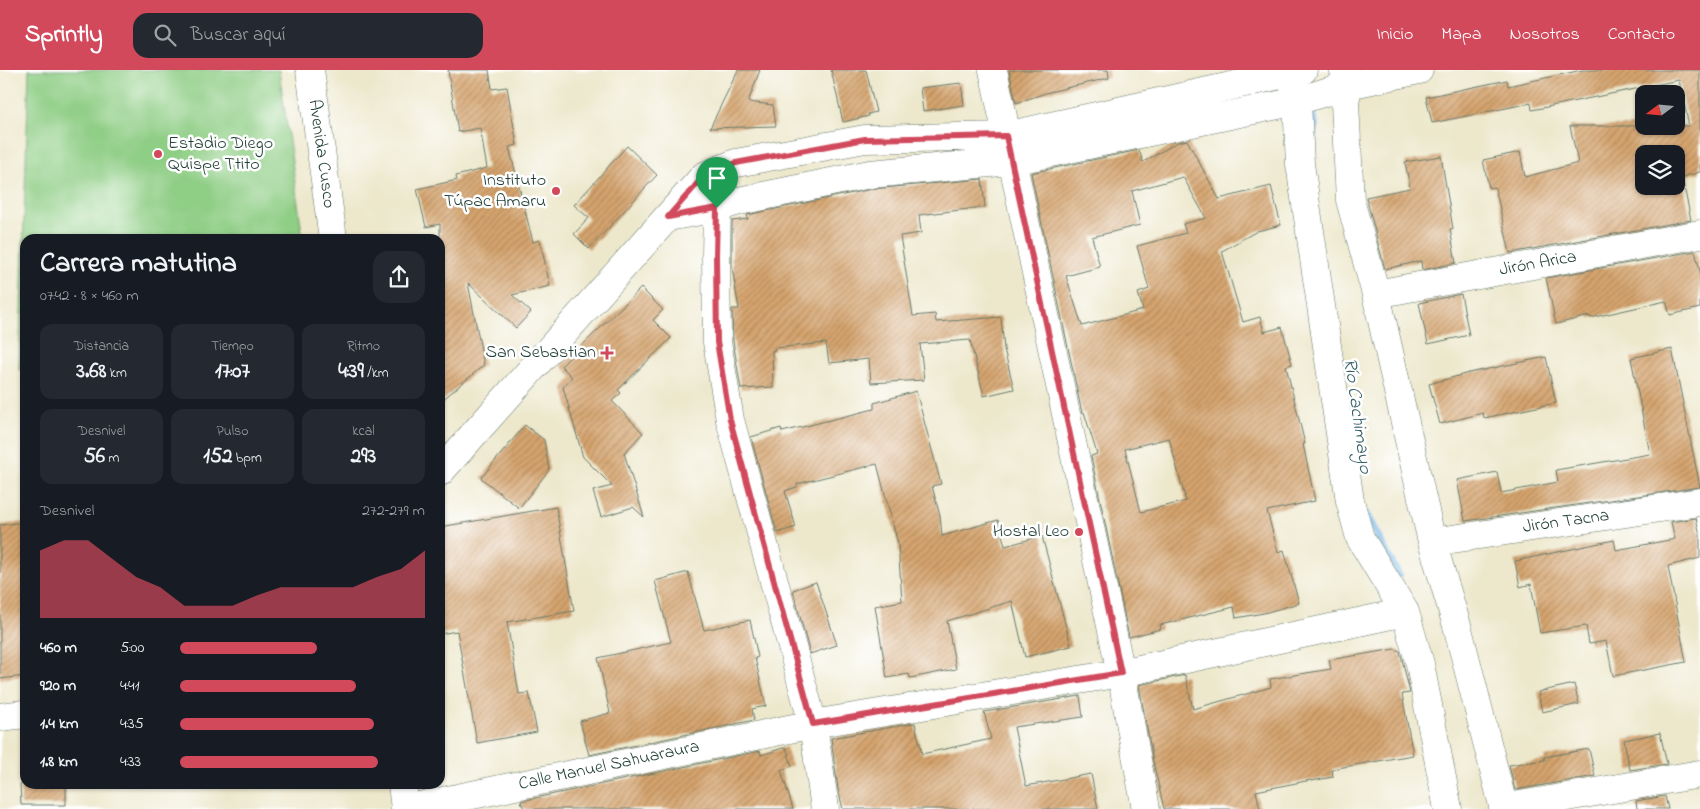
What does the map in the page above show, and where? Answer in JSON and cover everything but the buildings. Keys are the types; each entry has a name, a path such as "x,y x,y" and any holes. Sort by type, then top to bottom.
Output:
{"street":[{"name":"Avenida Cusco","path":"310,70 332,234"},
{"path":"993,70 1121,673 1146,809"},
{"path":"668,217 870,174 1009,148 1297,101 1340,82 1419,70"},
{"path":"445,466 704,176 736,163 865,139 1009,148 1296,71 1300,164 1350,501 1360,538 1406,612 1420,664 1448,809"},
{"path":"1340,82 1345,103 1350,200 1376,294 1432,542 1458,629 1504,809 1700,774"},
{"path":"865,139 870,174"},
{"path":"704,176 717,208 717,342 730,420 813,724 825,809"},
{"name":"Jirón Arica","path":"1376,294 1700,234"},
{"name":"Jirón Tacna","path":"1432,542 1700,502"},
{"name":"Calle Manuel Sahuaraura","path":"405,809 813,724 1121,673 1406,612"},
{"path":"0,716 20,714"},
{"path":"403,789 405,809"}],"green space":[{"name":"Estadio Diego Quispe Ttito","path":"29,70 279,70 302,234 24,234"}],"waterway":[{"name":"Río Cachimayo","path":"1309,101 1315,125 1310,146"},
{"name":"Río Cachimayo","path":"1366,515 1398,575"}],"place":[{"name":"Estadio Diego Quispe Ttito","path":"158,154"},
{"name":"Instituto Túpac Amaru","path":"556,191"},
{"name":"San Sebastian","path":"607,353"},
{"name":"Hostal Leo","path":"1079,532"}],"route":[{"path":"1006,136 1121,673 813,724 730,420 717,342 717,208 668,217 704,176 736,163 865,139 1006,136"}]}
